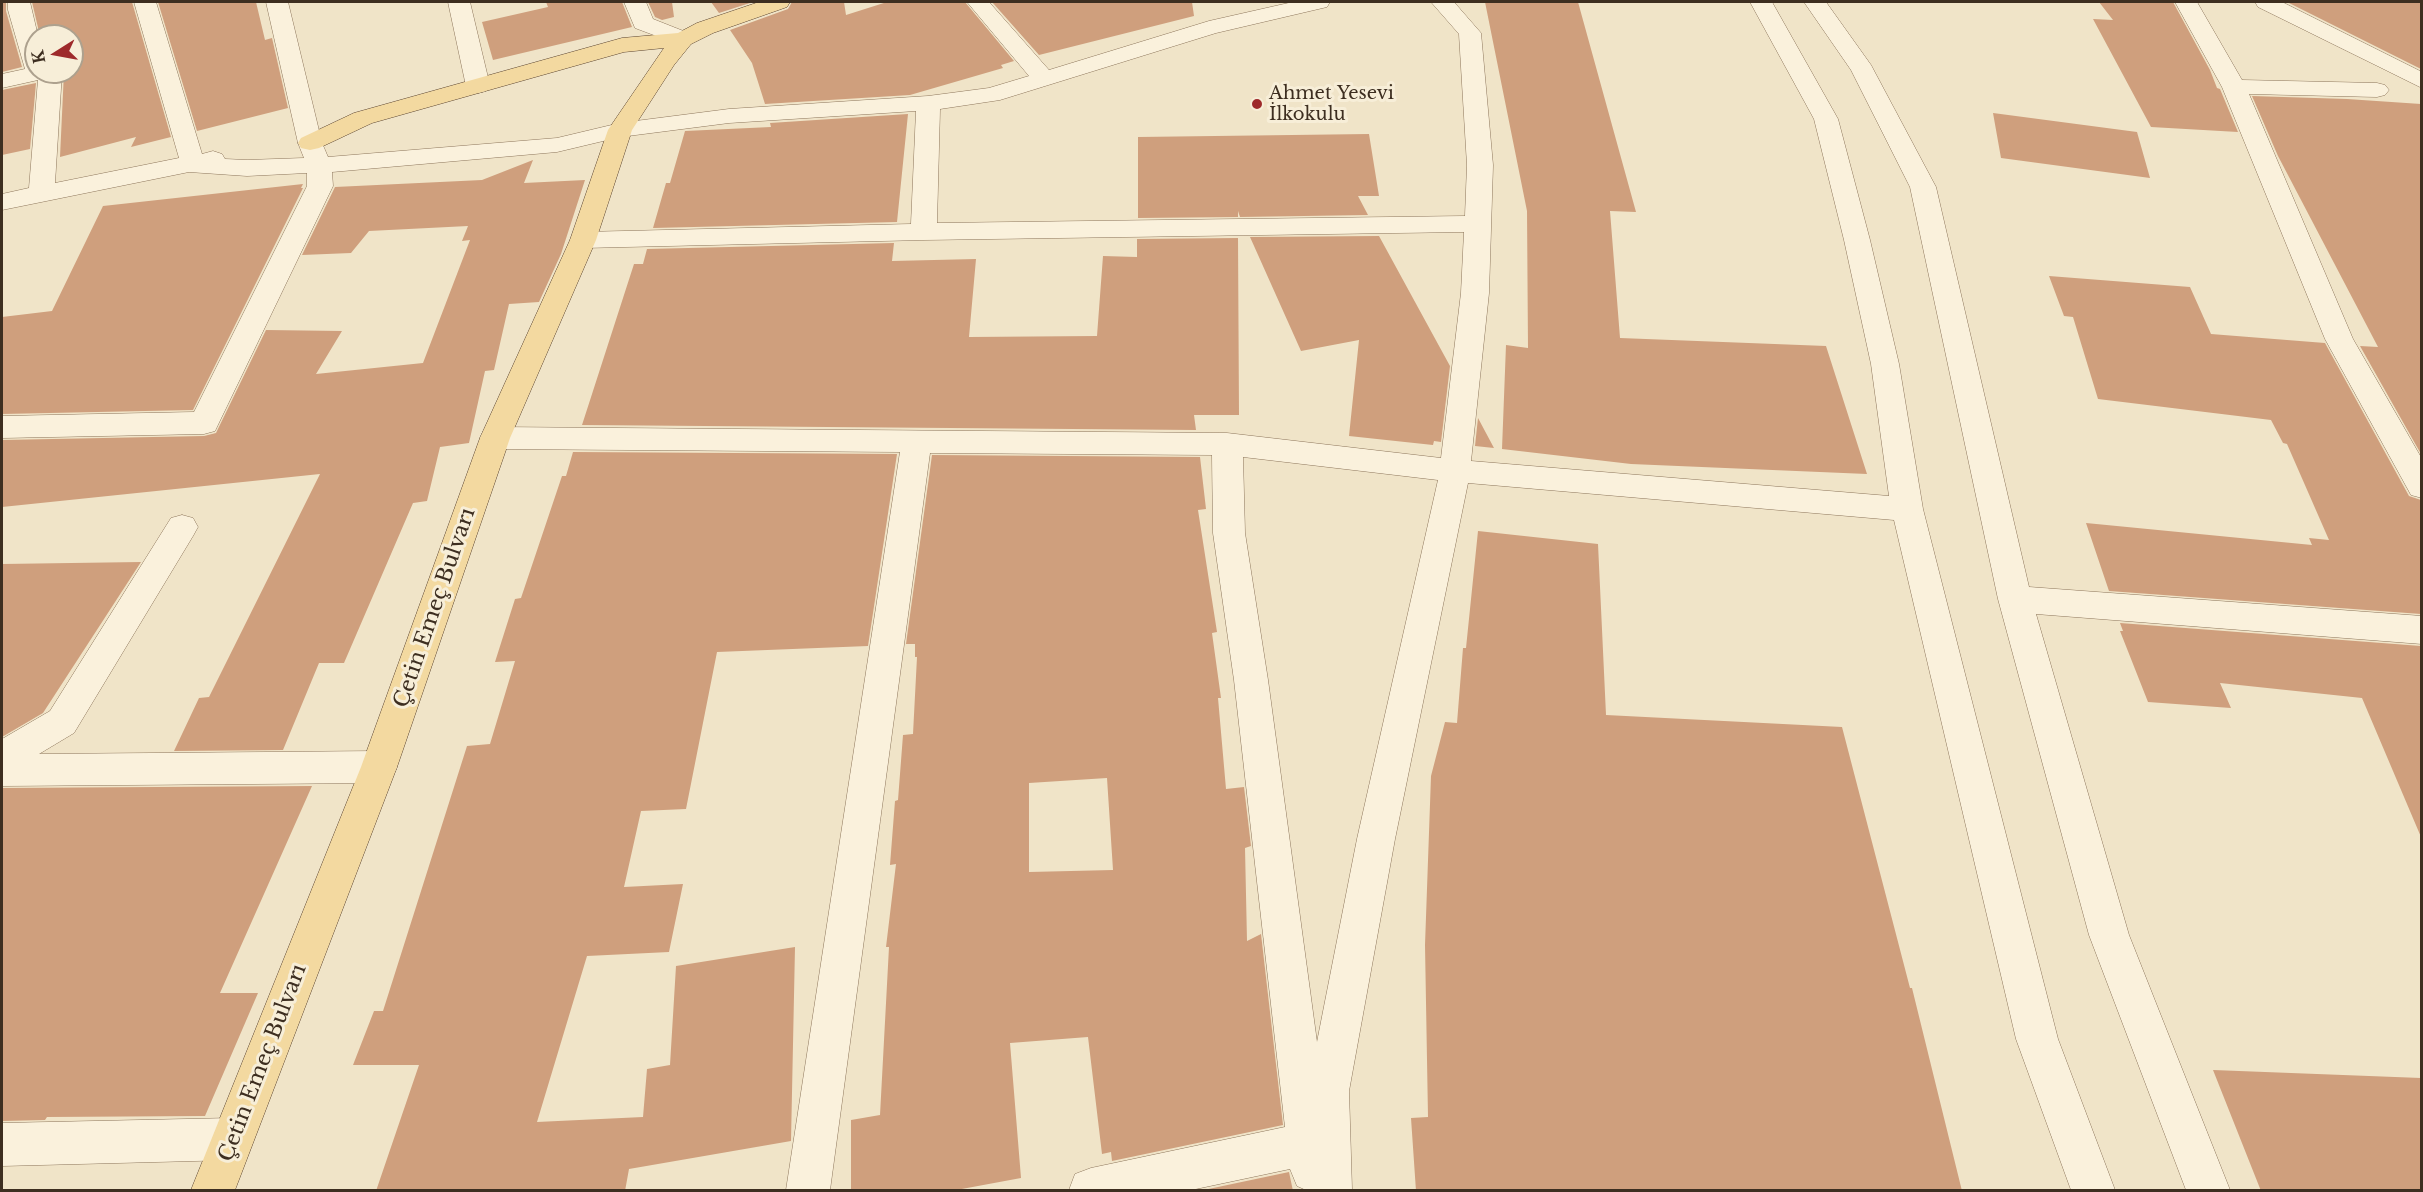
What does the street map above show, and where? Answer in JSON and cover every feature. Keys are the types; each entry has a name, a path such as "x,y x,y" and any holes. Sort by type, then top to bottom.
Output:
{"main road":[{"path":"315,154 363,118 622,45 683,39 705,28 779,2"},
{"name":"Çetin Emeç Bulvarı","path":"213,1191 379,767 495,438 583,240 620,130 683,39"}],"street":[{"path":"145,2 193,165"},
{"path":"2,427 204,423 320,186 315,154 277,2"},
{"path":"459,2 478,86"},
{"path":"635,2 644,23 683,39"},
{"path":"978,2 1044,79"},
{"path":"2,202 42,192 193,165 247,168 315,154 557,145 620,130 729,116 928,104 992,95 1209,28 1318,2"},
{"path":"1330,1191 1328,1091 1376,839 1455,471 1474,293 1480,165 1470,33 1442,2"},
{"path":"1761,2 1826,119 1857,240 1885,364 1907,509 2037,1039 2093,1191"},
{"path":"1815,2 1863,70 1923,187 2015,599 2109,935 2208,1191"},
{"path":"2186,2 2234,87 2339,339 2421,487"},
{"path":"2266,2 2421,81"},
{"path":"13,8 24,36"},
{"path":"2,81 24,75"},
{"path":"42,192 50,84"},
{"path":"2234,87 2378,90"},
{"path":"924,232 928,104"},
{"path":"583,240 924,232 1477,225"},
{"path":"495,438 1227,444 1455,471 1907,509"},
{"path":"808,1191 917,440"},
{"path":"1227,444 1228,533 1251,680 1307,1144 1316,1191"},
{"path":"2,757 62,722 182,527"},
{"path":"2015,599 2421,630"},
{"path":"2,770 379,767"},
{"path":"2,1145 233,1139"},
{"path":"1091,1191 1307,1144"}],"building":[{"path":"2,2 6,2 6,11 22,67 2,72"},
{"path":"32,2 132,2 171,137 131,147 136,137 60,157 63,84 84,84 84,24 37,24"},
{"path":"158,2 256,2 265,40 272,38 288,108 197,131"},
{"path":"546,2 622,2 632,27 493,60 482,22 548,7"},
{"path":"648,2 672,2 674,17 662,20 655,17"},
{"path":"711,2 753,2 719,13"},
{"path":"792,2 844,2 846,15 887,2 965,2 1014,61 1001,65 1003,68 910,95 765,104 752,63 730,30 788,9"},
{"path":"992,2 1192,2 1194,16 1039,55"},
{"path":"1485,2 1578,2 1636,212 1610,211 1620,338 1826,346 1867,474 1631,464 1502,449 1506,345 1528,348 1527,211"},
{"path":"2099,2 2173,2 2210,70 2217,88 2220,89 2238,132 2151,127 2093,19 2113,20"},
{"path":"2287,2 2421,2 2421,69"},
{"path":"36,84 30,149 2,155 2,90"},
{"path":"2252,96 2421,104 2421,454 2360,346 2378,347 2278,156"},
{"path":"1993,113 2137,132 2150,178 2001,158"},
{"path":"908,114 897,222 653,228 666,183 670,183 685,131 771,127 770,123"},
{"path":"1369,134 1379,196 1358,196 1368,215 1240,217 1238,211 1238,217 1138,218 1138,137"},
{"path":"533,160 524,183 585,180 561,254 539,302 509,304 494,370 485,371 469,443 440,447 427,501 413,503 344,663 319,663 283,750 174,751 199,698 209,697 320,474 2,507 2,440 204,436 216,433 266,330 342,331 316,374 423,363 470,240 462,241 468,226 369,231 351,253 302,255 335,187 482,180"},
{"path":"303,184 193,410 2,414 2,317 52,311 103,206"},
{"path":"1379,236 1450,366 1441,442 1434,441 1433,445 1349,436 1359,340 1301,351 1250,237"},
{"path":"1238,238 1239,415 1194,415 1196,430 582,425 634,264 643,264 647,249 894,243 892,261 976,259 969,337 1097,336 1103,256 1137,257 1137,239"},
{"path":"2049,276 2190,287 2211,334 2325,343 2409,496 2421,500 2421,614 2109,591 2086,523 2312,545 2309,538 2329,540 2287,444 2283,443 2271,420 2098,399 2073,317 2064,316"},
{"path":"1478,418 1494,448 1475,446"},
{"path":"573,452 897,454 868,646 717,652 686,809 641,811 624,887 683,884 669,952 587,956 537,1122 643,1117 647,1069 670,1065 676,966 795,947 791,1141 629,1169 625,1191 376,1191 419,1065 353,1065 374,1011 383,1011 467,746 490,744 515,661 495,662 515,599 521,598 562,476 566,476"},
{"path":"932,455 1200,457 1206,509 1198,510 1217,632 1212,633 1221,698 1218,698 1226,789 1244,787 1251,846 1245,848 1247,941 1261,934 1283,1125 1112,1161 1111,1152 1102,1154 1088,1037 1010,1043 1021,1178 951,1191 851,1191 851,1120 880,1115 889,947 886,947 896,864 890,865 895,801 898,800 903,735 913,734 917,657 915,657 915,644 906,644","holes":["1107,778 1113,870 1029,872 1029,783"]},
{"path":"1478,531 1598,544 1606,715 1842,727 1910,988 1912,988 1962,1191 1416,1191 1411,1118 1428,1117 1425,945 1431,776 1445,722 1457,723 1463,648 1466,648"},
{"path":"141,562 43,713 2,737 2,564"},
{"path":"2120,623 2421,646 2421,837 2362,698 2220,683 2231,708 2148,702 2120,631 2123,631"},
{"path":"312,786 220,993 258,993 205,1116 47,1117 45,1120 2,1121 2,788"},
{"path":"2213,1070 2421,1078 2421,1191 2261,1191"},
{"path":"1289,1172 1293,1191 1199,1191"}],"place":[{"name":"Ahmet Yesevi İlkokulu","path":"1257,104"}]}
